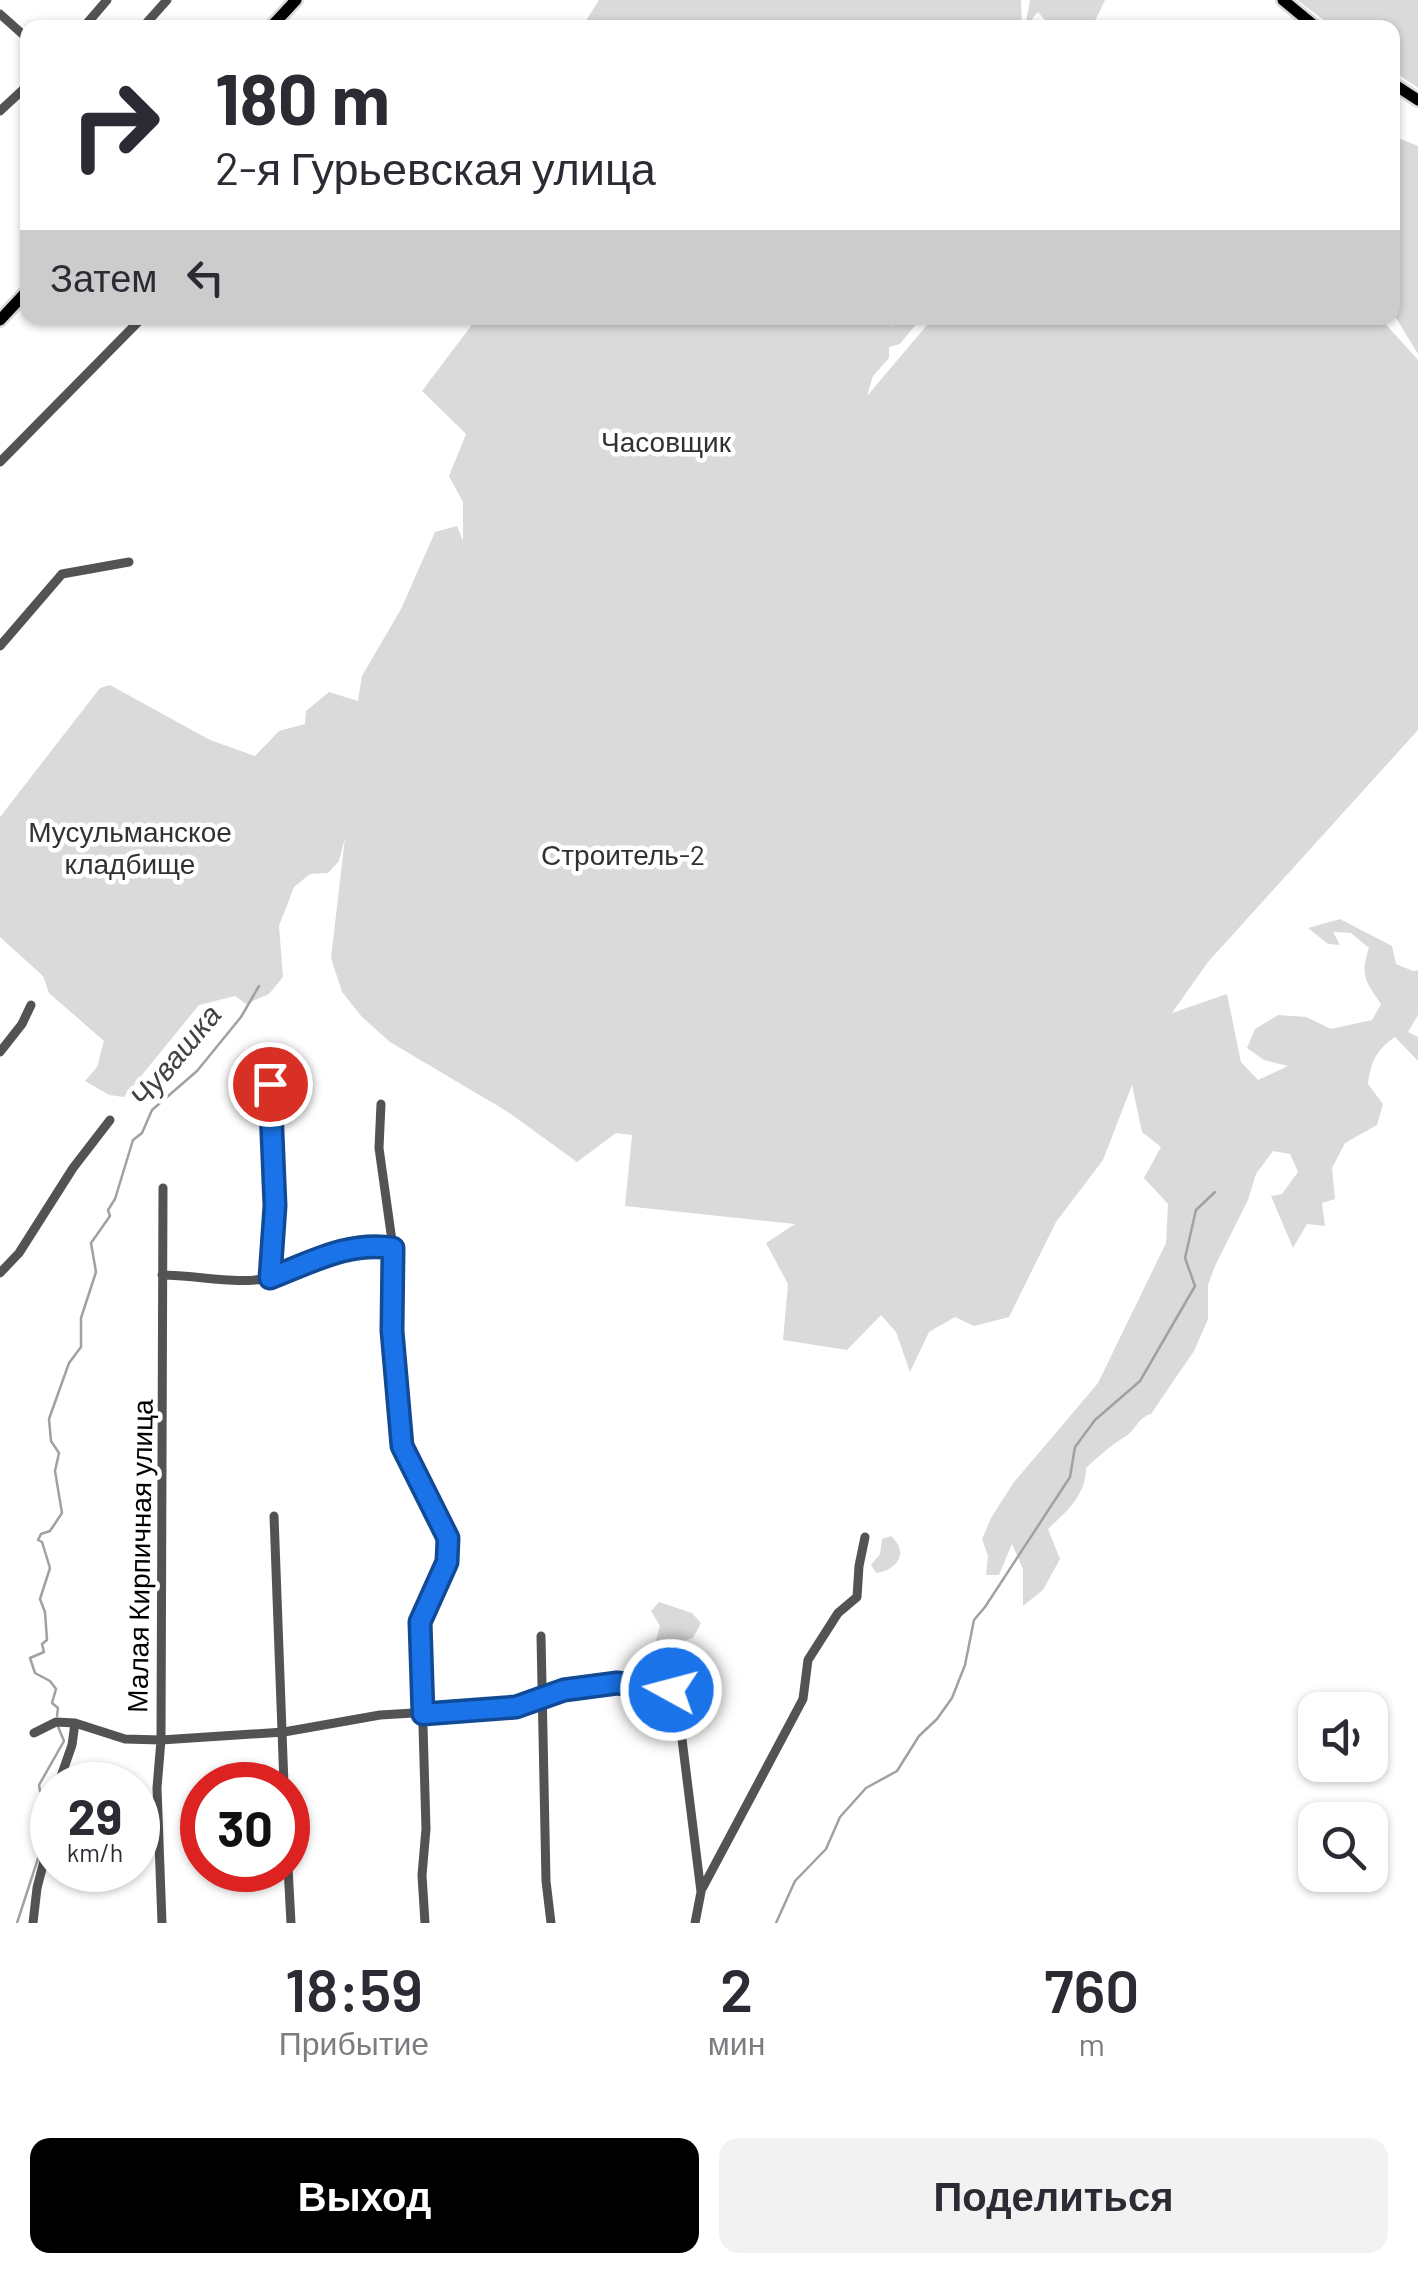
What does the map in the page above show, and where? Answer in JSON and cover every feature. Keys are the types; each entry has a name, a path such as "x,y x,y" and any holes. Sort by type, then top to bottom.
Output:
{"main road":[{"path":"277,20 296,0"},
{"path":"1282,0 1308,20"},
{"path":"0,320 20,299"}],"street":[{"path":"90,20 107,0"},
{"path":"149,20 166,0"},
{"path":"0,14 20,32"},
{"path":"0,111 20,92"},
{"path":"0,462 135,325"},
{"path":"0,646 62,574 129,562"},
{"path":"0,1052 31,1005"},
{"path":"270,1084 275,1206 270,1278"},
{"path":"380,1104 379,1148 393,1248 392,1331 402,1446 448,1538 447,1562 420,1622 425,1923"},
{"path":"0,1273 19,1252 73,1168 110,1120"},
{"name":"Малая Кирпичная улица","path":"162,1923 157,1788 161,1740 164,1188"},
{"path":"162,1275 244,1281 270,1278 342,1250 368,1244 393,1248"},
{"path":"274,1516 284,1762"},
{"path":"695,1923 701,1892 804,1699 808,1660 838,1613 857,1598 865,1537"},
{"path":"541,1636 546,1881 551,1923"},
{"path":"34,1733 56,1722 75,1723 125,1739 284,1732 380,1715 516,1707 542,1696 617,1683 671,1690 680,1723 701,1892"},
{"path":"66,1762 75,1723"},
{"path":"33,1923 37,1892"},
{"path":"289,1892 291,1923"}],"green space":[{"path":"599,0 1021,0 1022,20 586,20"},
{"path":"1030,0 1105,0 1095,20 1045,20 1038,12 1033,20 1026,20"},
{"path":"1297,0 1418,0 1418,88 1400,76 1400,20 1324,20"},
{"path":"1400,139 1418,146 1418,354 1400,324"},
{"name":"Строитель-2","path":"472,325 915,325 900,344 889,347 889,358 873,376 867,396 927,325 1386,325 1418,360 1418,730 1208,962 1172,1013 1227,994 1241,1062 1258,1080 1288,1066 1264,1060 1247,1048 1255,1029 1278,1015 1306,1017 1331,1029 1372,1020 1381,1004 1366,977 1369,948 1351,933 1333,932 1340,945 1328,944 1308,928 1340,919 1392,946 1396,964 1418,970 1418,1015 1408,1032 1418,1037 1418,1061 1395,1037 1379,1052 1368,1084 1383,1104 1377,1125 1345,1143 1332,1168 1335,1199 1322,1203 1325,1226 1307,1224 1293,1248 1271,1196 1282,1194 1298,1172 1290,1154 1273,1151 1256,1174 1208,1285 1208,1319 1194,1351 1151,1414 1086,1468 1079,1494 1048,1529 1060,1559 1043,1590 1023,1606 1023,1569 1012,1544 999,1575 986,1575 988,1556 982,1539 1014,1482 1098,1383 1166,1243 1168,1204 1144,1178 1161,1147 1142,1132 1132,1085 1103,1160 1056,1222 1009,1317 974,1326 955,1317 929,1332 910,1372 896,1332 881,1315 847,1350 783,1340 788,1284 766,1243 795,1224 625,1206 632,1135 616,1133 577,1162 508,1112 390,1042 362,1017 342,992 331,958 345,838 339,861 328,873 310,874 294,887 279,926 283,977 269,994 246,1004 235,996 199,1005 124,1097 109,1095 85,1081 97,1067 104,1041 49,993 43,976 0,937 0,817 100,688 110,685 210,740 255,756 279,731 305,724 306,711 329,692 358,701 362,676 401,609 435,532 457,526 463,541 463,502 449,476 466,434 422,391"},
{"path":"891,1536 900,1549 899,1560 876,1573 871,1565 880,1554 882,1539"},
{"path":"659,1602 692,1613 701,1623 693,1638 681,1642 673,1654 661,1651 655,1643 660,1626 651,1611"}],"waterway":[{"name":"Чувашка","path":"57,1716 58,1708 52,1703 56,1689 35,1673 30,1658 44,1652 42,1644 47,1640 40,1599 50,1568 38,1540 62,1513 55,1471 59,1453 51,1441 49,1419 69,1363 81,1347 81,1318 96,1272 91,1243 110,1216 108,1210 133,1140 142,1133 152,1110 197,1071 241,1017 259,986"},
{"path":"776,1923 795,1881 826,1849 840,1817 866,1788 897,1771 919,1736 952,1698 965,1665 974,1620 1070,1477 1075,1447 1095,1420 1140,1381 1195,1286 1185,1258 1196,1210 1215,1192"},
{"name":"Чувашка","path":"52,1762 64,1741 57,1724"},
{"name":"Чувашка","path":"17,1923 30,1883"}],"route":[{"path":"270,1084 275,1206 270,1278 342,1250 368,1244 393,1248 392,1331 402,1446 448,1538 447,1562 420,1622 423,1714 516,1707 564,1690 617,1683 671,1690"}],"park label":[{"name":"Часовщик","path":"666,442"},
{"name":"Мусульманское кладбище","path":"130,848"}]}
